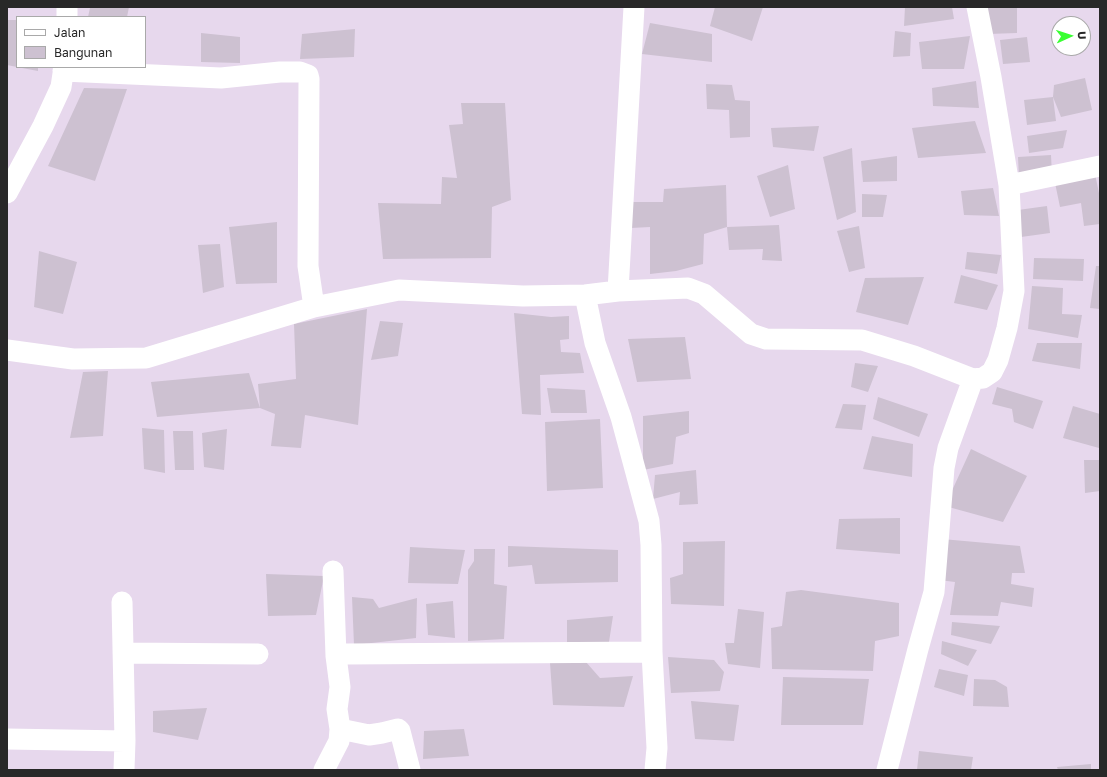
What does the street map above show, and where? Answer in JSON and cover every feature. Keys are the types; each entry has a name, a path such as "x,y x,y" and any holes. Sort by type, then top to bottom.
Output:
{"street":[{"path":"618,291 634,7"},
{"path":"7,350 73,359 146,358 314,307 399,290 523,296 585,295 618,291 688,288 704,294 752,334 766,339 862,340 914,356 973,379 984,378 992,372 998,360 1007,328 1014,290 1009,185 991,77 977,7"},
{"path":"7,193 61,87 64,69 221,78 280,72 300,72 308,75 309,79 308,266 314,307"},
{"path":"1009,185 1100,166"},
{"path":"585,295 595,343 621,417 649,521 652,652 657,748 655,770"},
{"path":"887,770 934,592 944,468 948,448 973,379"},
{"path":"324,770 339,741 340,729 337,709 340,687 336,656 333,571"},
{"path":"122,602 125,741 124,770"},
{"path":"336,656 354,654 652,652"},
{"path":"123,653 258,654"},
{"path":"340,729 369,735 398,729 400,731 410,770"},
{"path":"7,739 125,741"}],"building":[{"path":"129,7 127,16 88,16 90,8"},
{"path":"715,7 763,7 752,41 710,26"},
{"path":"905,7 952,7 954,19 904,26"},
{"path":"988,7 1017,7 1017,33 988,34"},
{"path":"7,20 16,20 16,67 7,65"},
{"path":"650,23 712,34 712,62 642,54"},
{"path":"355,29 354,57 300,59 302,34"},
{"path":"895,31 911,33 910,56 893,57"},
{"path":"201,33 240,37 240,63 201,62"},
{"path":"970,36 964,69 922,69 919,42"},
{"path":"1027,37 1030,62 1003,64 1000,40"},
{"path":"22,68 38,68 38,71"},
{"path":"1085,78 1092,110 1061,117 1053,97 1054,85"},
{"path":"976,81 979,108 933,106 932,88"},
{"path":"706,84 732,85 735,100 750,101 750,137 730,138 729,110 707,109"},
{"path":"84,88 127,89 95,181 48,166"},
{"path":"1053,97 1056,121 1027,125 1024,100"},
{"path":"461,103 505,103 511,200 492,207 491,258 383,259 378,203 441,204 442,177 457,178 449,125 463,124"},
{"path":"975,121 986,153 918,158 912,128"},
{"path":"819,126 814,151 773,147 771,128"},
{"path":"1067,130 1063,148 1029,153 1027,136"},
{"path":"852,148 856,212 837,220 823,157"},
{"path":"1051,155 1052,175 1019,177 1018,157"},
{"path":"897,156 897,181 863,182 861,161"},
{"path":"788,165 795,209 770,217 757,176"},
{"path":"1094,169 1100,198 1100,224 1084,226 1081,203 1060,207 1054,178"},
{"path":"726,185 727,227 704,234 703,264 676,271 650,274 650,227 631,228 631,202 663,202 664,189"},
{"path":"993,188 999,216 964,215 961,191"},
{"path":"862,194 887,195 883,217 862,217"},
{"path":"1047,206 1050,233 1021,237 1018,210"},
{"path":"277,222 277,283 236,284 229,227"},
{"path":"779,225 782,261 762,260 763,249 729,250 727,227"},
{"path":"859,226 865,268 849,272 837,231"},
{"path":"220,244 224,287 203,293 198,245"},
{"path":"39,251 77,262 63,314 34,307"},
{"path":"967,252 1001,255 997,274 965,269"},
{"path":"1034,258 1084,259 1083,281 1033,279"},
{"path":"1096,266 1100,266 1100,309 1090,308"},
{"path":"961,275 998,285 987,310 954,303"},
{"path":"924,277 908,325 856,312 865,278"},
{"path":"1032,286 1063,288 1062,314 1082,315 1078,338 1028,329"},
{"path":"367,309 358,425 305,415 301,448 271,446 275,414 260,408 258,384 296,379 294,324"},
{"path":"514,313 551,317 569,316 569,339 560,340 561,352 580,353 584,373 540,375 541,415 522,414"},
{"path":"380,321 403,323 398,356 371,360"},
{"path":"685,337 691,379 637,382 628,339"},
{"path":"1037,343 1082,343 1080,369 1032,361"},
{"path":"855,363 878,366 868,392 851,387"},
{"path":"108,371 103,436 70,438 83,372"},
{"path":"249,373 260,408 157,417 151,382"},
{"path":"997,387 1043,401 1033,429 1014,422 1012,409 992,404"},
{"path":"547,388 585,390 587,413 551,413"},
{"path":"878,397 928,414 919,437 873,419"},
{"path":"843,404 866,405 862,430 835,428"},
{"path":"1073,406 1100,414 1099,448 1063,438"},
{"path":"689,411 689,433 676,437 673,464 643,470 643,416"},
{"path":"600,419 603,488 547,491 545,422"},
{"path":"142,428 164,430 165,473 144,469"},
{"path":"227,429 224,470 204,467 202,433"},
{"path":"173,431 193,431 194,470 175,470"},
{"path":"872,436 913,444 912,477 863,469"},
{"path":"971,449 1027,476 1003,522 945,506"},
{"path":"1084,460 1100,460 1100,491 1085,493"},
{"path":"696,470 698,504 679,505 680,492 653,499 655,475"},
{"path":"900,518 900,554 836,549 839,519"},
{"path":"942,539 1020,546 1025,573 1012,573 1011,584 1034,588 1032,607 1001,602 998,616 950,615 955,582 939,580"},
{"path":"725,541 724,606 671,604 670,578 683,574 683,542"},
{"path":"508,546 618,550 618,582 535,584 532,565 508,567"},
{"path":"410,547 465,550 458,584 408,583"},
{"path":"474,549 495,549 494,584 507,586 504,639 468,641 468,570 474,561"},
{"path":"266,574 324,576 316,615 268,616"},
{"path":"801,590 899,603 899,636 875,641 873,671 772,669 771,628 782,626 786,592"},
{"path":"352,597 373,599 379,608 417,598 416,638 354,645"},
{"path":"453,601 455,638 428,635 426,604"},
{"path":"738,609 764,612 760,668 728,664 725,643 734,643"},
{"path":"613,616 609,642 567,642 567,620"},
{"path":"952,622 1000,626 991,644 951,635"},
{"path":"942,641 977,650 968,666 941,654"},
{"path":"668,657 714,660 724,672 720,691 671,693"},
{"path":"586,662 600,678 633,676 624,707 553,705 550,663"},
{"path":"939,669 968,675 964,696 934,687"},
{"path":"783,677 869,679 863,725 781,725"},
{"path":"974,679 995,680 1007,687 1009,707 973,706"},
{"path":"691,701 739,705 734,741 695,739"},
{"path":"207,708 198,740 153,732 153,711"},
{"path":"464,729 469,756 423,759 424,731"},
{"path":"919,751 973,757 971,770 917,770"},
{"path":"1091,764 1091,770 1058,770 1057,767"}]}
